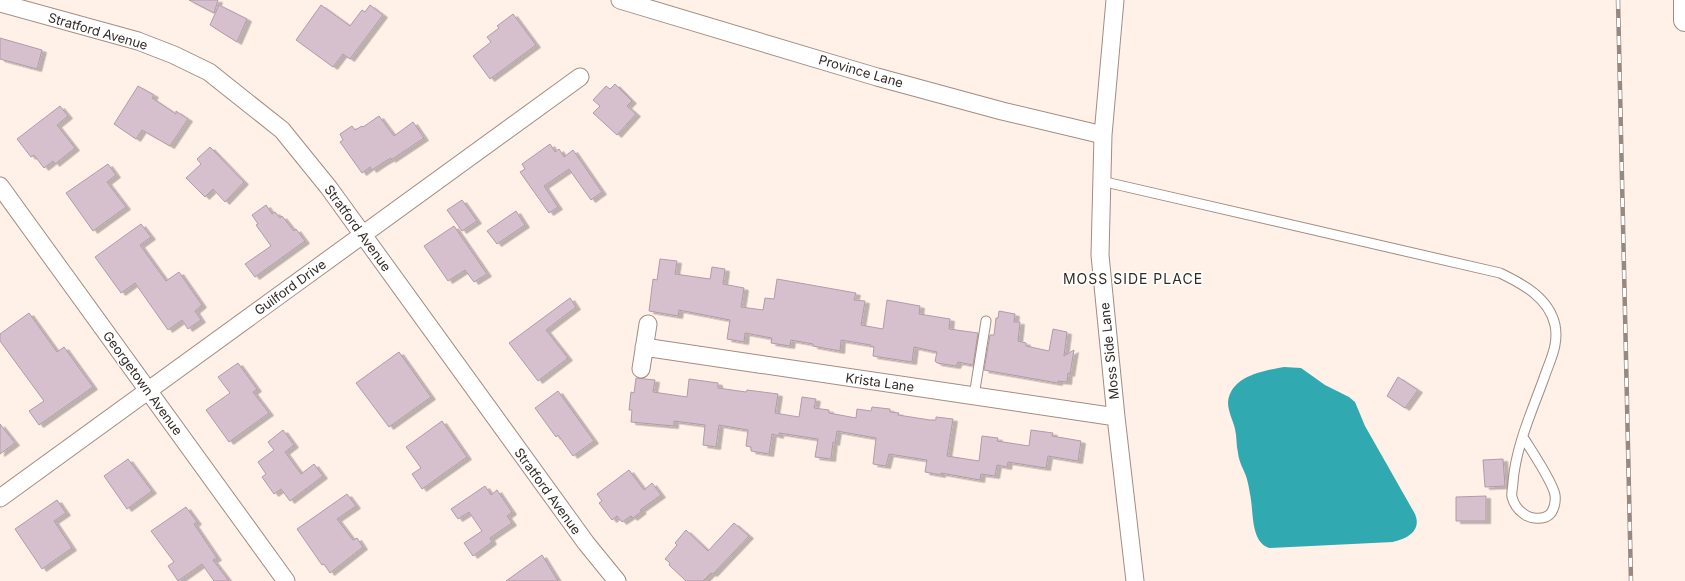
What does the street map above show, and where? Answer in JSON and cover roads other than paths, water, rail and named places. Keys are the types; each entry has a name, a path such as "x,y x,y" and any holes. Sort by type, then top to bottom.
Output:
{"main road":[{"path":"1684,0 1685,20"}],"street":[{"name":"Province Lane","path":"620,0 884,79 1002,111 1103,135"},
{"name":"Moss Side Lane","path":"1115,0 1103,135 1100,255 1116,417 1135,581"},
{"name":"Stratford Avenue","path":"0,3 138,41 174,55 209,72 282,130 329,188 586,543 617,581"},
{"name":"Guilford Drive","path":"0,498 580,77"},
{"name":"Georgetown Avenue","path":"0,186 286,581"},
{"path":"641,369 648,324"},
{"name":"Krista Lane","path":"644,347 1116,417"}],"lane":[{"path":"1101,181 1152,191 1402,251 1500,272 1523,283 1536,294 1547,308 1555,325 1556,348 1544,376 1523,437 1515,464 1512,496 1516,508 1526,516 1535,518 1545,517 1550,514 1555,506 1555,495 1547,477 1523,437"},
{"path":"974,396 986,321"}],"water":[{"path":"1284,367 1301,368 1325,385 1349,397 1355,402 1365,426 1415,514 1417,520 1415,530 1412,533 1403,539 1393,542 1269,548 1259,539 1254,525 1248,483 1239,459 1236,432 1228,402 1230,393 1235,386 1249,376 1267,370"}],"railway":[{"path":"1618,0 1631,581"}],"district":[{"name":"MOSS SIDE PLACE","path":"1133,279"}]}
